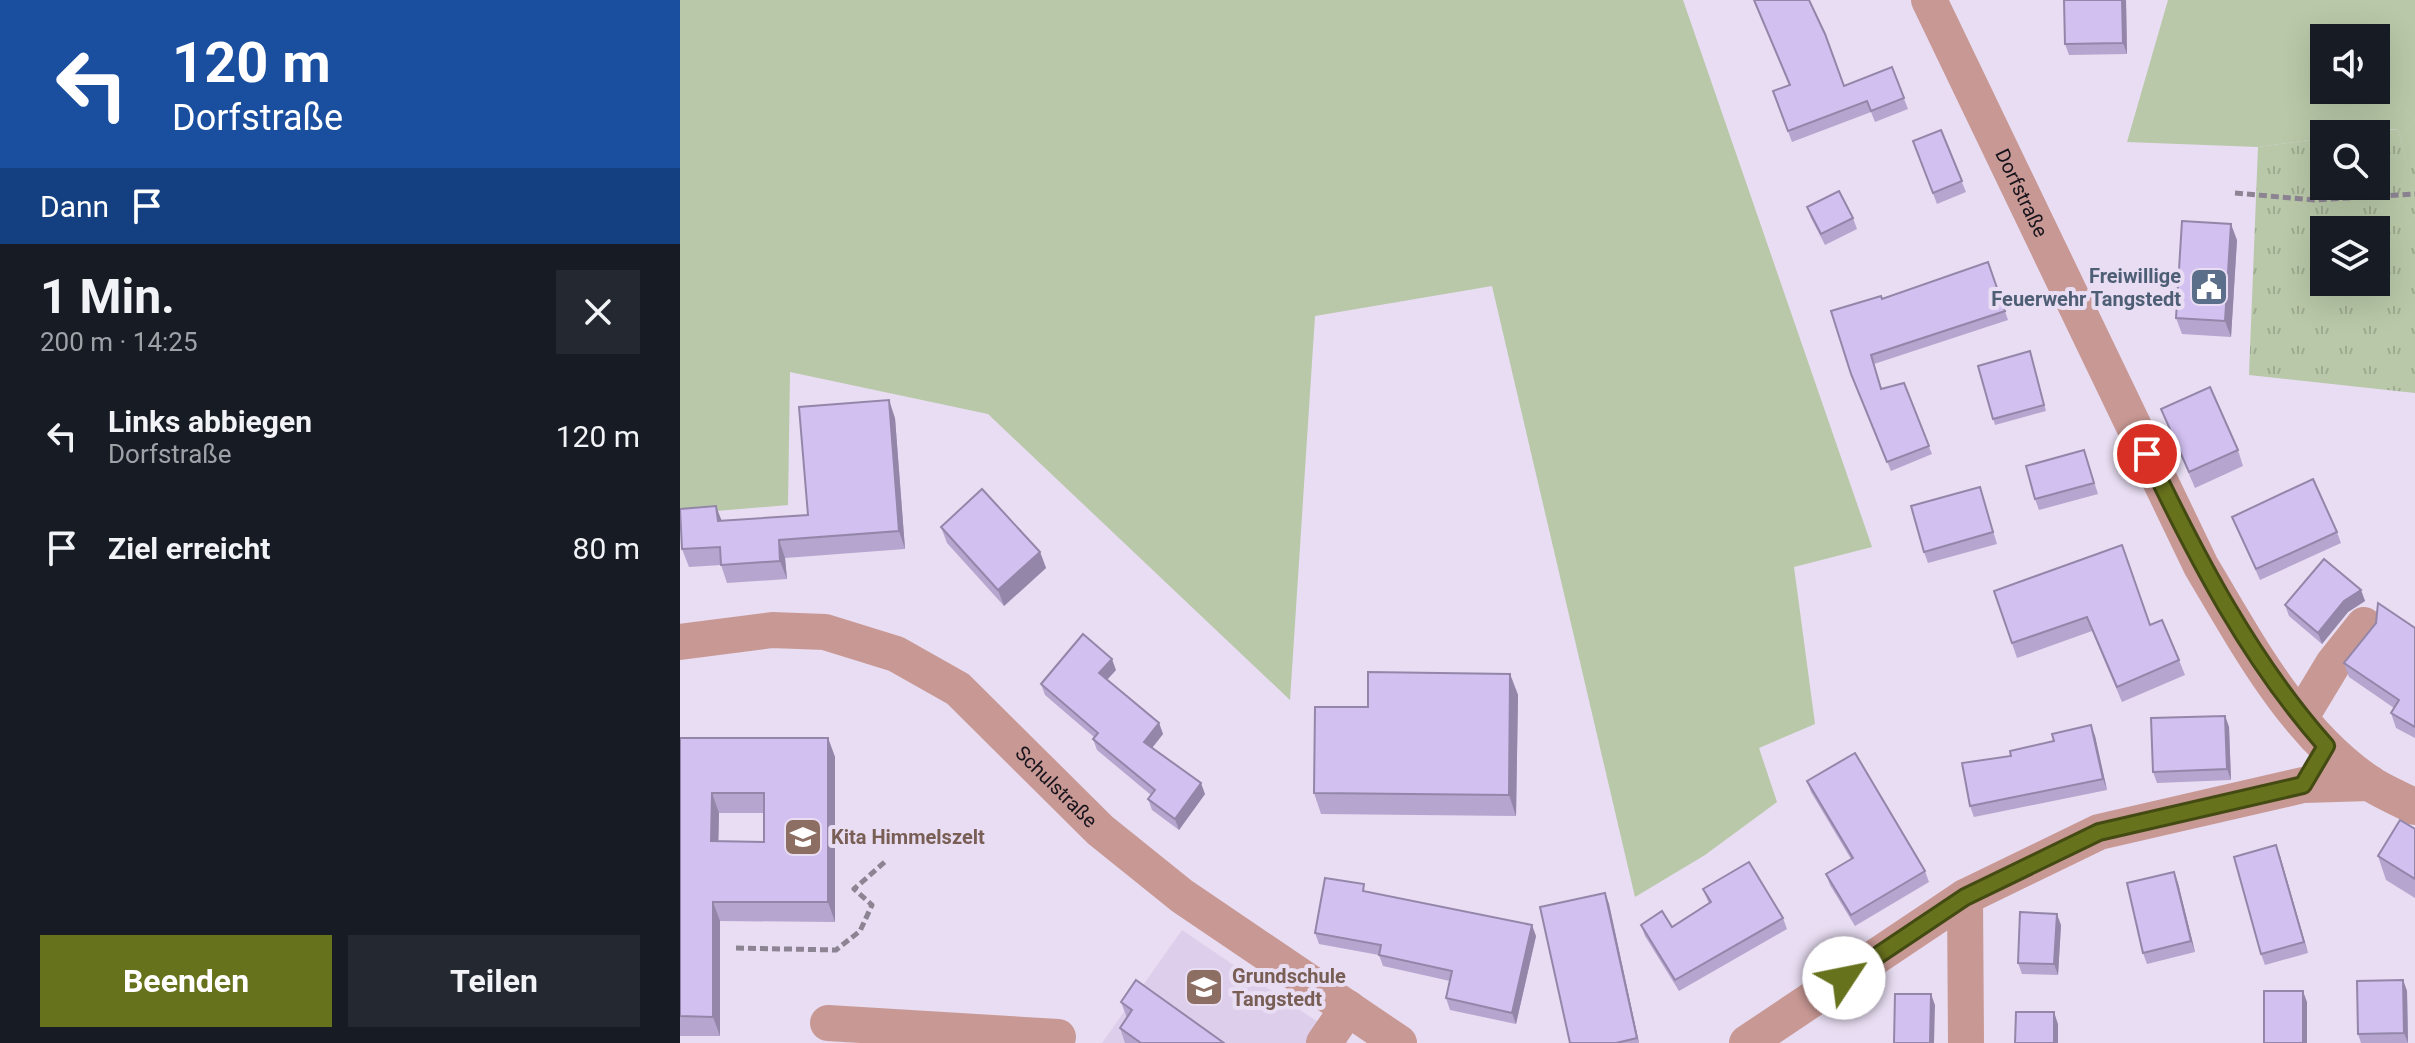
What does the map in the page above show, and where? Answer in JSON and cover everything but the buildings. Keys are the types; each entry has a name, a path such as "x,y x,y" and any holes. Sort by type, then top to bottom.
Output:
{"street":[{"name":"Dorfstraße","path":"1929,0 2201,566 2250,648 2326,746 2370,783 2415,807"},
{"path":"2301,717 2333,664 2364,625"},
{"name":"Schulstraße","path":"680,642 772,630 800,630 857,640 896,654 958,689 1100,830 1182,896 1399,1043"},
{"path":"2303,785 2326,746"},
{"path":"1747,1043 1965,897 2099,832 2303,785 2370,783"},
{"path":"1965,897 1966,1043"},
{"path":"1324,1043 1348,1008"},
{"path":"828,1023 1058,1037"}],"path":[{"path":"2235,193 2314,200 2415,194"},
{"path":"736,948 836,950 860,931 872,905 854,889 887,860"}],"shaded area":[{"name":"Grundschule Tangstedt","path":"1182,930 1349,1043 1102,1043"}],"green space":[{"path":"680,0 1683,0 1872,547 1794,567 1815,724 1759,748 1777,802 1705,855 1635,897 1492,286 1315,316 1290,700 988,414 790,372 788,505 680,514"},
{"path":"2168,0 2415,0 2415,165 2407,166 2398,129 2390,130 2390,120 2310,120 2310,140 2258,147 2127,142"},
{"path":"2398,129 2407,165 2415,165 2415,393 2249,375 2258,147 2310,140 2310,200 2390,200 2390,130"}],"place":[{"name":"Freiwillige Feuerwehr Tangstedt","path":"2209,287"},
{"name":"Kita Himmelszelt","path":"803,837"},
{"name":"Grundschule Tangstedt","path":"1204,987"}],"route":[{"path":"1844,978 1965,897 2029,863 2099,832 2303,785 2318,761 2326,746 2293,708 2250,648 2201,566 2147,454"}]}
